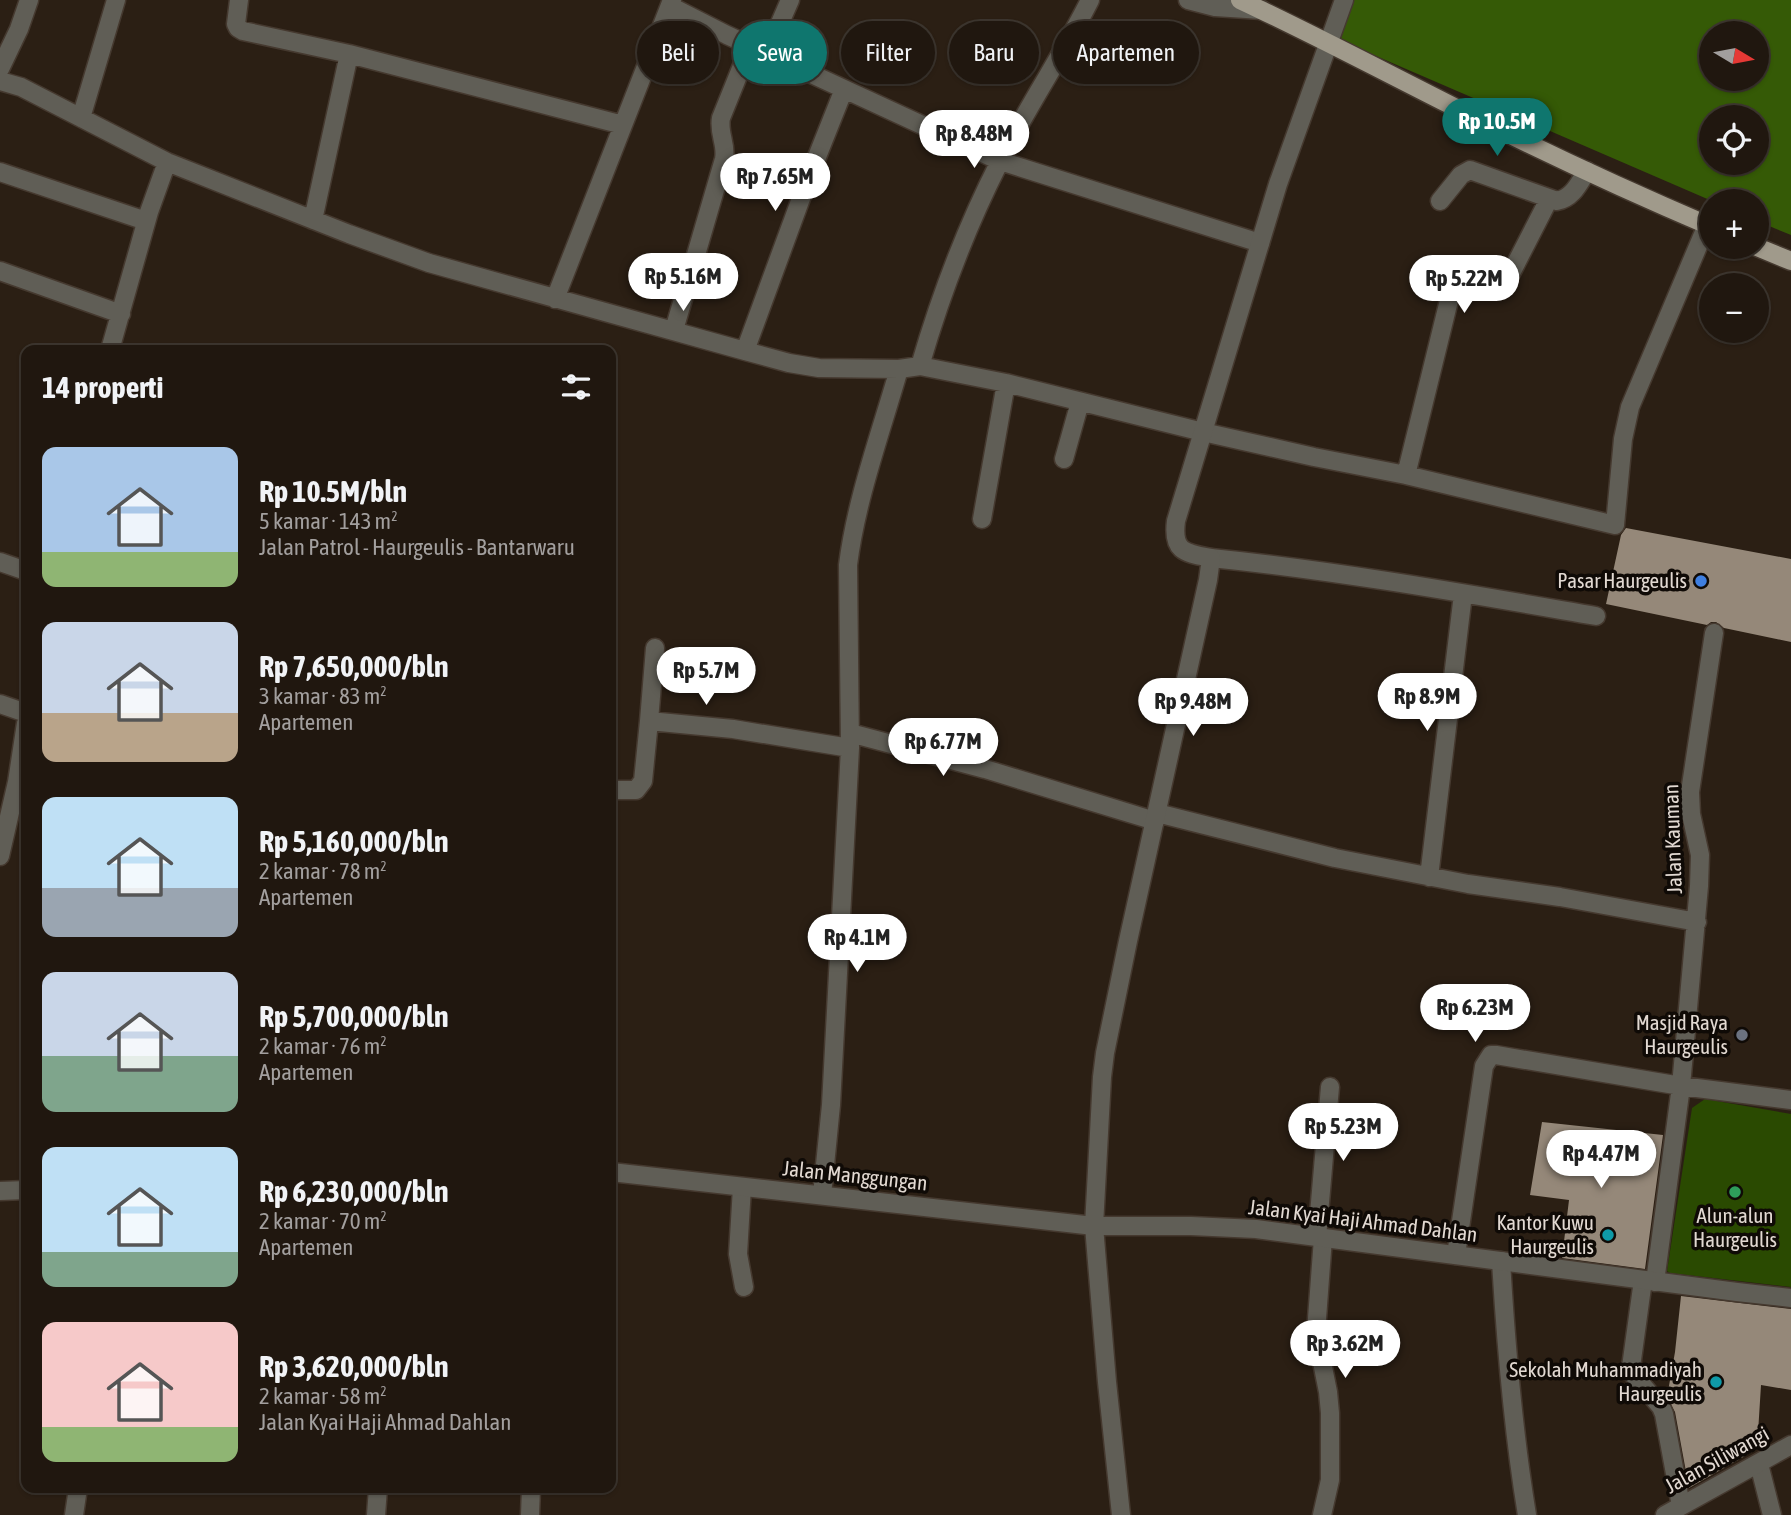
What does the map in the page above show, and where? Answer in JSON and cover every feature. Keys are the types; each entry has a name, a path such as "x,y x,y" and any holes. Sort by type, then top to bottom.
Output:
{"main road":[{"path":"1240,0 1477,118 1699,221"},
{"path":"1769,252 1791,261"}],"street":[{"path":"0,69 29,0"},
{"path":"82,118 116,0"},
{"path":"239,0 235,18 238,28 623,125"},
{"path":"777,21 790,0"},
{"path":"920,366 970,222 1000,161 1090,0"},
{"path":"1188,0 1215,7 1262,10"},
{"path":"1344,0 1278,184 1176,521 1176,544 1190,554 1211,558 1283,565 1596,616"},
{"path":"555,299 671,3 733,36"},
{"path":"313,220 349,54"},
{"path":"0,81 21,87 167,162 313,220 429,263 555,299 789,363 819,368 899,369 920,366 1006,383 1203,432 1406,475 1615,525 1623,439 1630,407 1699,249"},
{"path":"827,81 1000,161 1261,243"},
{"path":"674,330 724,159 725,147 719,125 740,84"},
{"path":"745,351 844,89"},
{"path":"112,345 146,221 167,162"},
{"path":"1440,201 1461,174 1470,170 1557,201 1565,200 1571,195 1587,171"},
{"path":"0,172 146,221"},
{"path":"1406,475 1453,284 1461,281 1488,289 1502,286 1549,199"},
{"path":"0,271 121,314"},
{"path":"822,1195 831,1105 850,741 848,565 851,541 899,369"},
{"path":"982,519 1006,383"},
{"path":"1064,459 1080,402"},
{"path":"1121,1515 1094,1226 1105,1053 1202,612 1211,558"},
{"path":"0,562 21,569"},
{"path":"1429,877 1463,594"},
{"name":"Jalan Kauman","path":"1681,1506 1664,1414 1632,1373 1631,1367 1649,1281 1681,1086 1700,867 1690,792 1714,633"},
{"path":"616,790 636,790 643,782 655,648"},
{"path":"0,704 21,711"},
{"path":"649,721 850,741 985,769 1156,817 1335,859 1697,922"},
{"path":"0,856 21,747"},
{"path":"1457,1255 1484,1066 1491,1055 1681,1086 1791,1100"},
{"path":"1322,1515 1329,1480 1330,1413 1316,1324 1330,1087"},
{"name":"Jalan Manggungan","path":"616,1173 1094,1226"},
{"path":"742,1187 738,1254 744,1287"},
{"path":"0,1191 21,1190"},
{"name":"Jalan Kyai Haji Ahmad Dahlan","path":"1094,1226 1256,1229 1791,1298"},
{"path":"1500,1261 1518,1457 1527,1515"},
{"name":"Jalan Siliwangi","path":"1665,1515 1791,1445"},
{"path":"1759,1464 1772,1515"},
{"path":"74,1515 77,1493"},
{"path":"376,1515 378,1493"},
{"path":"530,1515 531,1493"}],"green space":[{"path":"1354,0 1791,0 1791,235 1769,226 1769,189 1699,189 1699,195 1339,40"},
{"name":"Alun-alun Haurgeulis","path":"1705,1099 1791,1114 1791,1287 1667,1271 1692,1108"}],"building":[{"name":"Pasar Haurgeulis","path":"1626,528 1791,559 1791,642 1724,628 1716,622 1707,625 1606,604 1621,535"},
{"path":"1542,1122 1663,1135 1645,1269 1562,1258 1569,1200 1530,1195"},
{"name":"Sekolah Muhammadiyah Haurgeulis","path":"1681,1296 1791,1309 1791,1390 1761,1385 1757,1449 1689,1488 1675,1412 1667,1397"}],"place":[{"name":"Pasar Haurgeulis","path":"1701,581"},
{"name":"Masjid Raya Haurgeulis","path":"1742,1035"},
{"name":"Alun-alun Haurgeulis","path":"1735,1192"},
{"name":"Kantor Kuwu Haurgeulis","path":"1608,1235"},
{"name":"Sekolah Muhammadiyah Haurgeulis","path":"1716,1382"}]}
